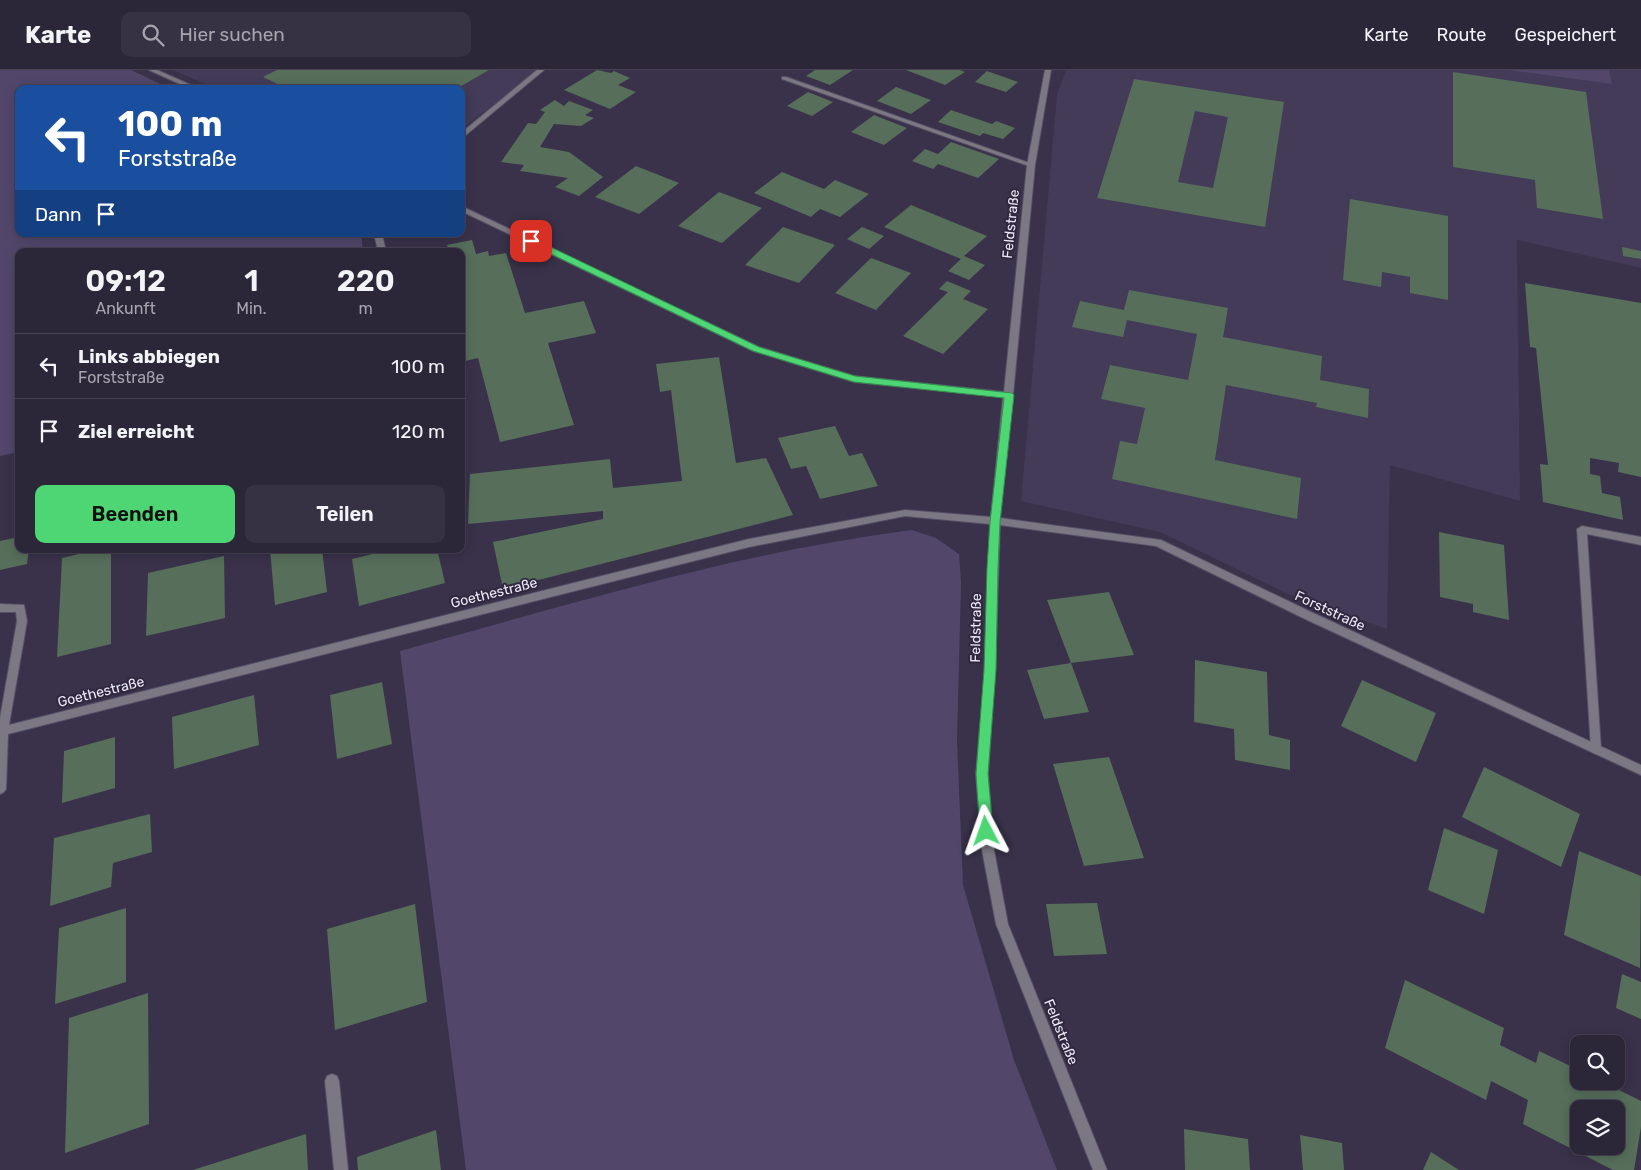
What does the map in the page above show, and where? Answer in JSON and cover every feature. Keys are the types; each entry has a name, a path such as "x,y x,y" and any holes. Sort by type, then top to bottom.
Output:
{"street":[{"path":"152,70 188,85"},
{"path":"465,134 541,70"},
{"name":"Feldstraße","path":"1048,70 1031,165 995,522 990,670 982,774 988,850 1002,924 1100,1170"},
{"path":"784,78 1031,165"},
{"path":"465,210 756,349 854,379 1009,395"},
{"name":"Goethestraße","path":"2,731 749,543 905,513 995,522"},
{"name":"Forststraße","path":"995,522 1158,543 1330,626 1641,770"},
{"path":"1596,749 1582,529 1641,541"},
{"path":"0,608 20,608 22,621 2,731 0,789"},
{"path":"332,1081 341,1170"}],"shaded area":[{"path":"0,70 131,70 163,85 15,85 15,237 361,237 363,248 15,248 15,453 0,456"},
{"path":"173,70 539,70 465,126 465,85 208,85"},
{"path":"1066,70 1641,70 1641,268 1517,240 1520,501 1390,465 1387,629 1288,594 1160,532 1021,501 1057,95"},
{"path":"1509,70 1609,70 1612,84"},
{"path":"912,530 936,538 959,554 961,582 957,741 963,885 1014,1060 1057,1170 466,1170 400,651 590,598 718,566 782,552"}],"building":[{"path":"277,70 489,70 463,85 280,85 263,77"},
{"path":"597,70 611,73 614,71 630,78 618,85 636,92 610,109 564,90"},
{"path":"815,70 853,70 830,85 806,76"},
{"path":"906,70 960,70 965,72 945,85"},
{"path":"987,71 1018,82 1006,92 975,82"},
{"path":"1453,72 1586,92 1603,219 1537,208 1535,180 1453,167"},
{"path":"1134,79 1284,102 1265,227 1097,198","holes":["1195,111 1228,117 1213,188 1178,182"]},
{"path":"896,87 931,100 911,114 877,101"},
{"path":"808,92 833,102 812,116 787,106"},
{"path":"555,100 564,106 569,101 593,110 585,115 594,118 581,126 554,124 540,147 569,152 603,177 579,196 555,187 568,178 520,171 524,165 501,162 528,123 536,124 545,112 540,110"},
{"path":"951,110 992,124 996,121 1015,128 1003,139 983,133 980,136 938,122"},
{"path":"874,115 907,128 884,145 851,132"},
{"path":"951,142 999,159 978,178 938,164 933,169 912,161 925,149 938,154"},
{"path":"636,166 679,183 639,214 595,197"},
{"path":"782,172 824,189 835,180 869,194 840,217 820,209 811,217 754,193"},
{"path":"719,192 762,208 722,243 678,226"},
{"path":"1350,199 1448,216 1448,300 1410,293 1410,277 1382,272 1381,287 1343,280"},
{"path":"911,205 987,236 964,256 985,265 969,280 948,271 961,259 884,227"},
{"path":"783,227 835,245 799,283 745,265"},
{"path":"862,227 884,236 869,249 847,239"},
{"path":"472,240 476,254 488,251 489,256 506,253 525,313 584,301 596,333 548,343 574,425 500,442 478,358 465,361 465,248 448,248 447,245"},
{"path":"1622,247 1641,251 1641,259 1623,256"},
{"path":"871,258 911,273 876,310 835,293"},
{"path":"947,281 971,291 963,299 988,309 943,354 903,336 948,292 939,289"},
{"path":"1525,283 1641,303 1641,477 1618,472 1619,463 1590,458 1590,474 1600,476 1602,493 1620,497 1623,520 1543,502 1540,464 1548,465 1536,348 1530,347"},
{"path":"1129,290 1228,308 1223,337 1322,356 1320,380 1369,389 1368,418 1316,407 1317,403 1226,385 1215,460 1301,478 1297,519 1112,479 1120,441 1137,444 1145,408 1101,399 1110,365 1188,380 1197,334 1127,320 1123,337 1072,327 1080,301 1124,310"},
{"path":"719,357 736,463 766,458 793,515 503,589 493,542 603,519 603,511 468,524 470,474 610,459 613,488 682,481 671,390 660,392 656,364"},
{"path":"835,426 849,456 862,453 878,486 820,499 806,466 791,469 778,438"},
{"path":"1439,532 1504,545 1509,620 1473,612 1473,604 1440,597"},
{"path":"15,538 15,553 28,553 27,564 0,570 0,541"},
{"path":"83,553 111,553 111,644 57,657 62,558"},
{"path":"270,553 322,553 327,592 275,605"},
{"path":"377,553 438,553 445,583 359,606 352,559"},
{"path":"224,556 225,618 146,636 148,573"},
{"path":"1109,592 1134,655 1071,663 1047,600"},
{"path":"1195,660 1267,672 1269,735 1290,740 1290,770 1235,760 1234,729 1194,722"},
{"path":"1071,663 1089,712 1044,719 1027,670"},
{"path":"1362,680 1436,713 1416,762 1341,726"},
{"path":"382,682 392,744 337,759 330,695"},
{"path":"254,695 259,745 174,769 172,717"},
{"path":"115,737 115,788 62,803 64,751"},
{"path":"1109,757 1144,858 1084,866 1053,764"},
{"path":"1484,767 1580,814 1561,867 1462,817"},
{"path":"150,814 152,852 113,863 111,887 50,906 54,838"},
{"path":"1444,828 1498,850 1484,914 1428,890"},
{"path":"1579,851 1641,876 1640,968 1564,935"},
{"path":"1097,903 1107,954 1054,956 1046,904"},
{"path":"415,904 427,1002 335,1030 327,929"},
{"path":"126,908 126,982 55,1004 59,928"},
{"path":"1622,974 1641,982 1641,1019 1616,1008"},
{"path":"1405,980 1504,1028 1500,1045 1536,1063 1539,1051 1570,1066 1570,1090 1619,1090 1641,1101 1641,1127 1634,1170 1613,1170 1584,1155 1625,1155 1625,1100 1570,1100 1570,1148 1523,1124 1528,1100 1491,1081 1486,1100 1385,1048"},
{"path":"148,993 149,1124 65,1153 69,1018"},
{"path":"1184,1129 1248,1139 1250,1170 1185,1170"},
{"path":"436,1130 441,1170 358,1170 357,1157"},
{"path":"306,1134 308,1170 193,1170"},
{"path":"1300,1135 1342,1143 1344,1170 1303,1170"},
{"path":"1431,1152 1459,1170 1423,1170"}],"route":[{"path":"531,241 756,349 854,379 1009,395 995,522 992,568 990,670 982,774 986,831"}]}
